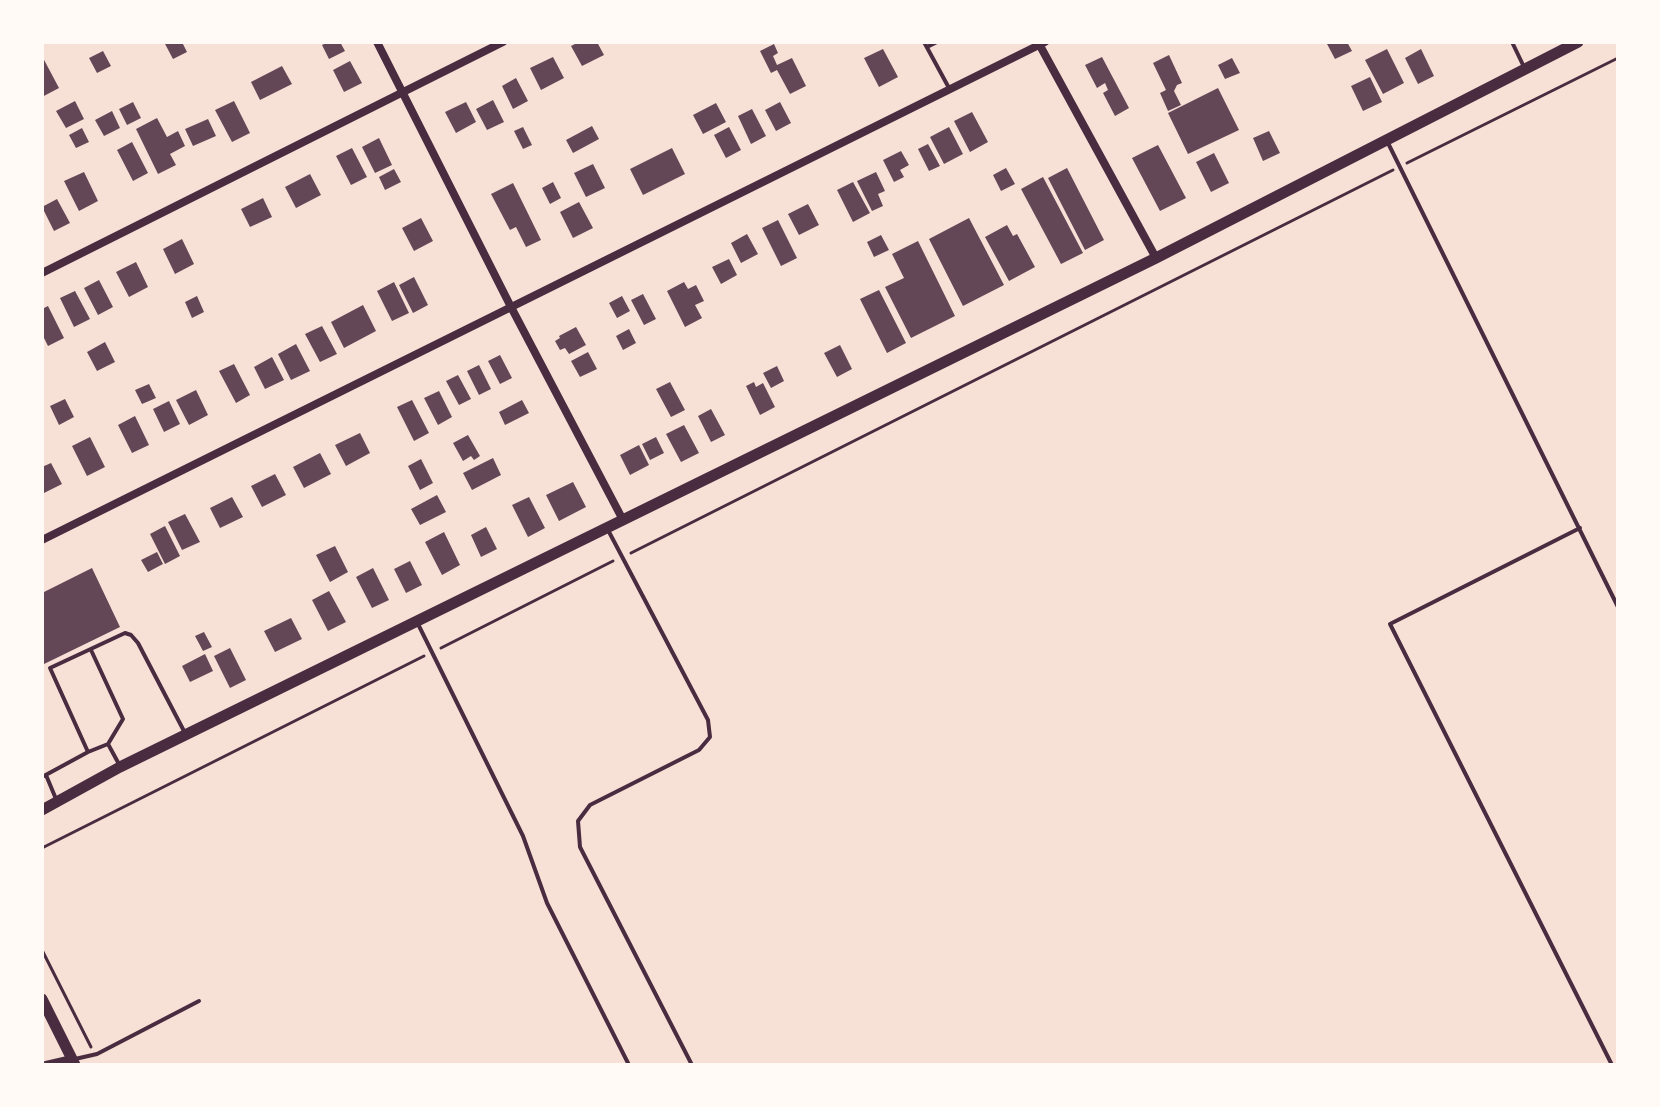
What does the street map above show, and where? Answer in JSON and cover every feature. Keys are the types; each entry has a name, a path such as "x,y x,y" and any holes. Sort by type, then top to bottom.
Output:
{"street":[{"path":"377,42 623,520"},
{"path":"42,273 503,42"},
{"path":"42,540 1041,43 1156,258"},
{"path":"42,810 120,767 1156,258 1569,44"},
{"path":"42,999 74,1062 46,1065"}],"lane":[{"path":"937,42 926,45 949,88"},
{"path":"1512,42 1525,69"},
{"path":"1385,139 1618,607"},
{"path":"607,528 708,720 710,737 699,750 590,805 578,821 580,847 692,1065"},
{"path":"1580,528 1390,624 1612,1065"},
{"path":"417,622 523,836 547,903 629,1065"},
{"path":"42,669 125,633 131,635 186,735"},
{"path":"58,803 44,776 108,744 123,719 90,649"},
{"path":"50,668 88,752"},
{"path":"108,744 120,767"},
{"path":"74,1062 199,1001"}],"path":[{"path":"42,848 1618,58"},
{"path":"42,950 94,1054"}],"building":[{"path":"164,42 182,42 187,52 173,59"},
{"path":"340,42 345,51 329,59 322,45"},
{"path":"579,42 597,42 604,55 582,66 571,46"},
{"path":"1326,42 1347,42 1352,51 1335,59"},
{"path":"774,44 778,53 773,56 777,65 792,58 806,86 790,94 777,70 771,73 760,51"},
{"path":"883,49 898,77 879,87 864,58"},
{"path":"1387,49 1404,83 1383,94 1365,60"},
{"path":"1421,49 1434,76 1418,84 1405,58"},
{"path":"103,51 111,66 97,73 89,58"},
{"path":"1169,55 1182,83 1174,91 1181,105 1168,111 1160,93 1166,90 1153,63"},
{"path":"42,56 59,88 42,97"},
{"path":"553,57 564,78 541,90 530,68"},
{"path":"1102,57 1129,108 1115,116 1103,93 1108,90 1105,83 1097,88 1085,65"},
{"path":"1232,58 1240,73 1225,79 1218,65"},
{"path":"350,61 362,83 344,92 333,70"},
{"path":"282,66 292,84 260,100 251,82"},
{"path":"1370,77 1382,102 1363,111 1351,86"},
{"path":"516,78 528,101 513,109 502,86"},
{"path":"1218,88 1239,130 1188,154 1168,113"},
{"path":"493,100 504,122 487,130 476,109"},
{"path":"75,101 84,119 66,128 56,111"},
{"path":"234,101 250,133 232,142 215,110"},
{"path":"133,102 141,118 127,125 119,109"},
{"path":"466,102 476,122 456,133 445,112"},
{"path":"780,102 791,123 776,131 765,110"},
{"path":"716,103 726,122 703,134 693,115"},
{"path":"752,109 766,136 751,144 738,116"},
{"path":"112,111 120,128 104,136 95,120"},
{"path":"972,112 988,142 970,152 954,121"},
{"path":"157,118 167,137 178,131 185,146 170,154 176,165 158,174 136,129"},
{"path":"208,119 216,136 193,146 185,129"},
{"path":"592,126 599,139 573,153 566,140"},
{"path":"523,127 532,145 523,149 514,131"},
{"path":"729,127 741,150 726,158 714,135"},
{"path":"949,127 963,154 944,164 930,137"},
{"path":"82,128 89,142 76,148 69,135"},
{"path":"1269,131 1280,153 1263,161 1253,138"},
{"path":"379,138 392,165 375,173 362,147"},
{"path":"132,142 148,173 133,181 117,150"},
{"path":"928,144 940,166 929,171 918,149"},
{"path":"1158,145 1186,198 1160,211 1132,158"},
{"path":"352,148 367,177 351,185 336,156"},
{"path":"672,148 685,174 643,195 630,169"},
{"path":"901,151 909,165 900,170 904,177 894,182 883,160"},
{"path":"1214,153 1229,183 1211,192 1196,162"},
{"path":"593,164 605,188 586,197 574,173"},
{"path":"1006,168 1015,184 1001,191 993,175"},
{"path":"1067,168 1104,240 1085,250 1048,178"},
{"path":"394,169 401,182 385,190 379,177"},
{"path":"84,172 98,201 79,211 64,181"},
{"path":"876,172 885,191 878,194 883,206 872,211 857,181"},
{"path":"310,174 321,195 296,208 285,187"},
{"path":"1043,177 1083,253 1061,264 1021,189"},
{"path":"553,182 561,198 550,204 542,188"},
{"path":"853,182 870,213 853,222 837,190"},
{"path":"513,183 541,240 526,247 516,227 510,230 491,194"},
{"path":"263,198 272,217 250,227 241,209"},
{"path":"57,199 70,223 54,231 42,207"},
{"path":"579,202 593,228 573,238 560,212"},
{"path":"808,204 819,225 799,235 788,214"},
{"path":"421,218 433,241 414,251 402,228"},
{"path":"969,218 1004,285 963,306 929,239"},
{"path":"778,220 797,258 781,266 762,228"},
{"path":"1007,225 1013,236 1017,234 1035,267 1009,281 985,237"},
{"path":"747,234 758,254 741,263 731,243"},
{"path":"881,235 889,250 874,257 867,242"},
{"path":"182,239 194,264 175,274 163,249"},
{"path":"918,241 955,316 911,338 885,287 904,278 892,254"},
{"path":"729,259 737,275 721,284 712,267"},
{"path":"136,262 148,287 129,297 116,272"},
{"path":"414,277 428,305 413,313 399,285"},
{"path":"99,280 113,307 98,315 84,288"},
{"path":"394,282 409,313 392,321 377,291"},
{"path":"684,282 688,289 696,285 704,301 695,305 702,318 685,327 667,291"},
{"path":"879,290 906,343 887,353 860,299"},
{"path":"75,291 90,319 74,327 60,298"},
{"path":"643,294 656,319 644,325 631,300"},
{"path":"197,296 204,312 192,318 185,302"},
{"path":"622,296 630,311 617,318 609,303"},
{"path":"363,305 376,331 344,348 331,322"},
{"path":"48,306 64,338 48,346 42,334 42,309"},
{"path":"322,326 337,354 320,362 305,334"},
{"path":"576,327 586,345 569,354 565,348 560,350 555,341"},
{"path":"629,329 636,343 623,350 616,336"},
{"path":"105,342 115,362 97,371 87,352"},
{"path":"296,344 310,371 291,380 278,354"},
{"path":"840,345 852,369 837,377 824,353"},
{"path":"588,352 597,369 580,377 571,361"},
{"path":"500,355 512,378 500,384 488,361"},
{"path":"272,357 284,380 265,389 254,367"},
{"path":"234,364 250,395 236,403 219,371"},
{"path":"479,365 491,389 479,395 467,371"},
{"path":"777,366 784,381 771,388 763,373"},
{"path":"458,375 471,399 459,405 446,381"},
{"path":"670,382 685,410 671,417 656,389"},
{"path":"754,382 756,387 763,383 775,407 760,415 746,386"},
{"path":"149,384 156,398 142,404 135,390"},
{"path":"196,390 208,415 189,425 176,400"},
{"path":"439,391 452,417 438,425 424,398"},
{"path":"65,399 74,417 59,425 50,406"},
{"path":"412,400 429,433 414,441 397,407"},
{"path":"522,400 529,413 505,425 499,412"},
{"path":"169,401 180,424 164,432 153,409"},
{"path":"711,409 725,435 711,442 698,416"},
{"path":"135,416 149,445 132,453 118,425"},
{"path":"684,425 699,453 681,462 666,434"},
{"path":"360,433 370,453 346,466 335,445"},
{"path":"468,435 480,456 474,460 471,456 463,461 453,443"},
{"path":"90,437 105,467 87,476 72,446"},
{"path":"656,437 664,453 650,460 642,444"},
{"path":"639,445 649,465 630,475 620,455"},
{"path":"320,453 331,474 304,488 293,467"},
{"path":"493,458 501,475 472,490 463,473"},
{"path":"421,459 433,483 420,490 408,466"},
{"path":"51,463 62,484 42,494 42,467"},
{"path":"275,474 286,495 262,507 251,486"},
{"path":"573,482 586,507 559,521 546,495"},
{"path":"437,495 446,512 420,525 411,509"},
{"path":"232,497 243,517 220,528 210,508"},
{"path":"529,497 545,528 528,537 512,505"},
{"path":"185,514 200,542 182,550 168,522"},
{"path":"165,526 180,556 165,564 150,534"},
{"path":"486,527 497,549 481,557 471,535"},
{"path":"444,532 460,565 442,575 425,542"},
{"path":"335,546 348,572 330,582 316,555"},
{"path":"157,552 163,564 148,572 141,560"},
{"path":"410,561 422,585 406,593 394,569"},
{"path":"92,568 120,627 42,665 42,593"},
{"path":"373,568 389,600 372,608 356,577"},
{"path":"329,591 346,622 328,631 312,600"},
{"path":"291,618 302,639 275,652 264,631"},
{"path":"204,632 212,647 203,651 195,636"},
{"path":"230,648 246,680 230,688 214,656"},
{"path":"205,654 213,671 190,682 182,666"}]}
